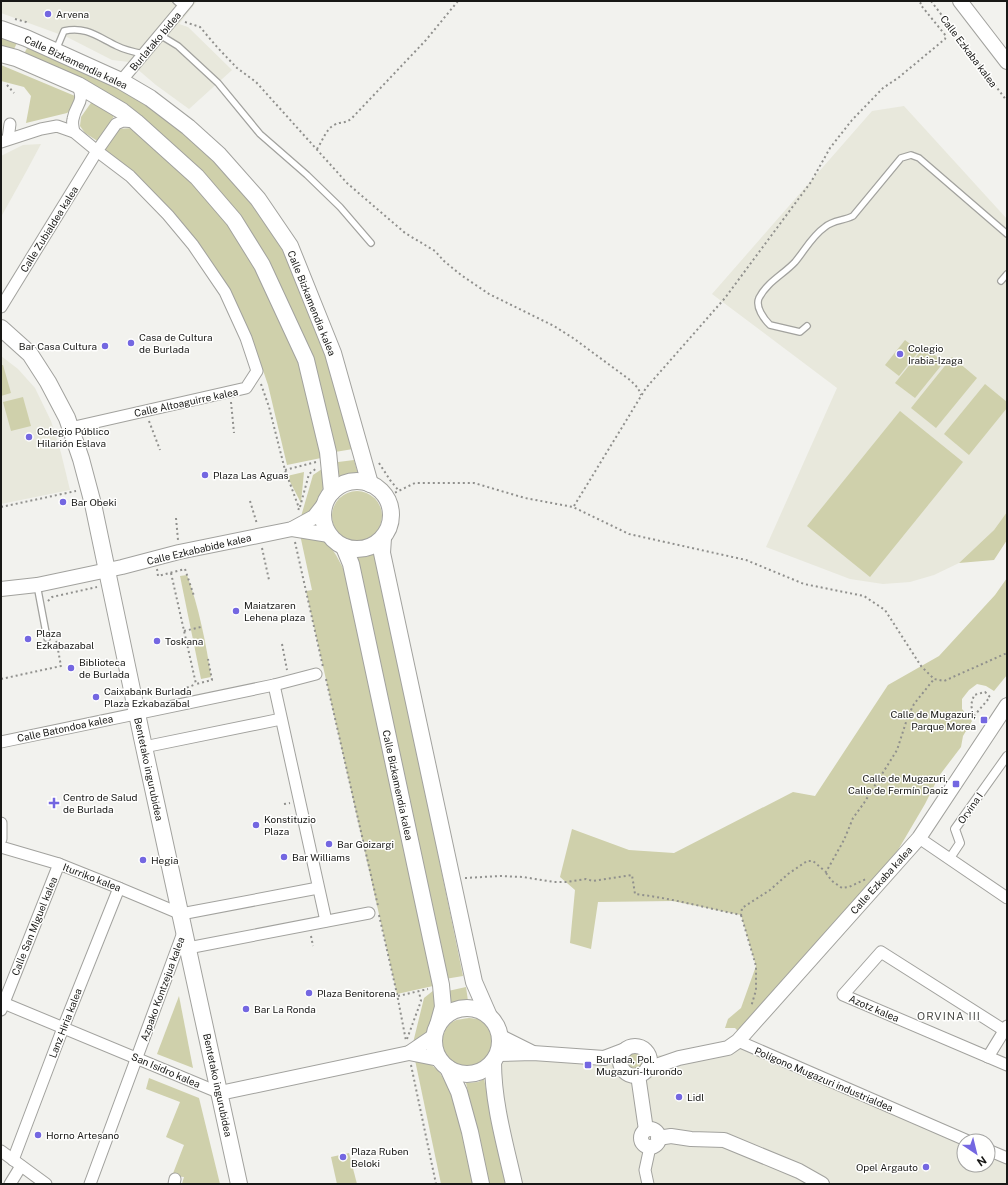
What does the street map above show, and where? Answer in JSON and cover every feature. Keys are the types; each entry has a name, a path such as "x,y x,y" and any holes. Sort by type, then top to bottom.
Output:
{"main road":[{"name":"Calle Bizkamendia kalea","path":"1,29 26,38 121,81 150,98 188,127 219,155 258,199 290,246 333,353 370,484"},
{"name":"Calle Bizkamendia kalea","path":"1,54 16,58 78,85 122,111 198,177 234,220 262,265 306,360 330,459 329,497"},
{"name":"Bentetako ingurubidea","path":"1,328 30,354 48,382 67,418 81,459 107,570 144,747 240,1184"},
{"path":"360,481 393,494 391,507 392,518 389,528 383,538 375,545 365,549 354,550 335,542 329,535 324,525 323,514 329,497 341,485 360,481"},
{"path":"383,538 382,553 474,982 488,1014 499,1028 501,1037 501,1046 496,1058 493,1079 497,1108 514,1184"},
{"name":"Calle Bizkamendia kalea","path":"344,547 351,564 440,980 443,1007 436,1031"},
{"path":"481,1184 470,1132 459,1092 436,1052 434,1044 436,1031 445,1016 455,1010 466,1008 478,1009 488,1014"},
{"path":"444,1064 457,1073 477,1073 486,1069 496,1058"}],"street":[{"path":"961,1 1007,62"},
{"name":"Burlatako bidea","path":"121,81 160,35 182,3"},
{"path":"74,132 73,120 75,112 81,103 82,94 78,85"},
{"name":"Calle Zubialdea kalea","path":"1,307 97,151 116,124 123,120 136,122"},
{"path":"5,140 10,124"},
{"path":"5,140 41,129 57,126 74,132 130,176 168,215 193,245 225,292 246,338 257,371"},
{"name":"Calle Altoaguirre kalea","path":"70,428 246,388 257,371"},
{"name":"Calle Ezkababide kalea","path":"107,570 179,552 292,529 314,517 329,497"},
{"name":"Calle Ezkababide kalea","path":"292,529 329,535"},
{"path":"1,590 37,585 107,570"},
{"name":"Calle Batondoa kalea","path":"1,742 274,685 316,674"},
{"path":"274,685 326,921"},
{"name":"Calle Ezkaba kalea","path":"738,1041 919,838 1007,705"},
{"path":"144,747 281,719"},
{"name":"Orvina I","path":"950,858 960,843 955,829 1006,759"},
{"path":"1,823 1,839"},
{"path":"919,838 1007,898"},
{"name":"Iturriko kalea","path":"1,846 59,864 119,888 182,922"},
{"name":"Calle San Miguel kalea","path":"2,1005 59,864"},
{"name":"Lanz Hiria kalea","path":"10,1184 63,1028 119,888"},
{"path":"182,922 318,888"},
{"path":"188,948 375,912"},
{"name":"Azpako Kontzejua kalea","path":"90,1184 137,1058 182,922"},
{"name":"Azotz kalea","path":"1006,1029 882,952 843,995 1007,1065"},
{"name":"San Isidro kalea","path":"2,1005 63,1028 220,1093"},
{"path":"988,1057 1006,1029"},
{"path":"220,1093 409,1053 436,1031"},
{"path":"501,1037 534,1053"},
{"path":"604,1058 630,1075 645,1067 728,1048 738,1041"},
{"name":"Polígono Mugazuri industrialdea","path":"738,1041 956,1136"},
{"path":"496,1058 534,1053 604,1058 634,1047 643,1049 645,1067 646,1130 655,1130 654,1142 645,1170 648,1184"},
{"path":"624,1071 621,1067 620,1058 625,1050"},
{"path":"409,1053 444,1064"},
{"path":"654,1142 671,1136 691,1139 724,1140 799,1171 822,1184"},
{"path":"1,1151 46,1184"},
{"path":"996,1153 1007,1158"}],"lane":[{"path":"56,51 64,31 74,28 84,30 118,46 144,55"},
{"path":"160,35 178,46 218,84 260,134 335,201 371,243"},
{"path":"807,326 800,332 770,325 758,305 759,299 773,281 795,262 815,236 825,226 846,220 853,216 902,158 911,155 919,158 1007,234"},
{"path":"1001,281 1007,274"},
{"path":"37,585 47,638"}],"path":[{"path":"317,150 329,128 335,124 346,123 352,118 426,40 458,1"},
{"path":"573,507 646,388 725,298 811,182 830,148 852,120 883,88 898,78 945,39 946,36 920,4 922,1"},
{"name":"Calle Ezkaba kalea","path":"931,1 1007,101"},
{"path":"184,22 189,22 200,27 237,68 256,82 347,183 405,233 435,251 444,261 461,275 489,294 554,326 573,338 630,380 638,388 641,395"},
{"path":"7,85 14,94"},
{"path":"257,371 269,407 285,470 299,508"},
{"path":"229,392 234,432"},
{"path":"145,411 160,450"},
{"path":"362,453 372,450 386,475 393,494 415,483 474,483 525,498 573,507 629,534 746,560 804,584 864,596 885,610 921,666 934,679 944,681 1007,653"},
{"path":"285,470 330,459"},
{"path":"330,459 309,474 292,529 375,912 398,996 406,1042 421,1001 419,992"},
{"path":"1,507 89,488"},
{"path":"250,501 260,536 268,580"},
{"path":"176,518 179,552"},
{"path":"155,558 158,576 185,569 194,596"},
{"path":"171,573 196,684 212,680 208,659"},
{"path":"184,631 201,627"},
{"path":"282,644 290,681"},
{"path":"826,872 844,840 853,818 897,750 908,716 914,704 934,679"},
{"path":"985,692 990,697 974,716 971,705 974,695 985,692"},
{"path":"758,1019 750,1011 756,990 756,966 741,915 742,908 770,890 788,874 807,861 813,862 826,872 832,881 842,888 849,887 870,878 882,878"},
{"path":"468,878 500,876 566,882 586,879 593,881 632,875 635,894 660,897 741,915"},
{"path":"398,996 434,988"},
{"path":"409,1053 436,1184"}],"shaded area":[{"path":"1,1 197,1 179,24 188,27 232,70 189,109 156,85 129,62 112,60 67,37 1,13"},
{"name":"Colegio Irabia-Izaga","path":"904,106 1007,219 1007,512 994,530 959,563 934,575 910,582 883,584 850,579 766,547 837,388 712,294 872,111"},
{"path":"41,144 1,217 1,156 23,145"},
{"name":"Colegio Público Hilarión Eslava","path":"1,356 18,369 35,388 51,421 70,490 1,504"},
{"path":"738,1041 956,1137 956,1173 996,1173 996,1153 1007,1158 1007,1184 506,1184 484,1079 505,1056 703,1055"}],"green space":[{"path":"1,36 18,41 13,51 1,47"},
{"path":"28,46 78,67 148,104 215,160 251,204 283,250 319,327 353,449 335,452 304,341 274,273 199,171 170,141 145,121 86,81 60,68 24,54"},
{"path":"1,65 75,96 77,105 67,113 26,123 31,96 24,87 1,81"},
{"path":"93,100 114,116 99,142 85,133 80,126 81,117"},
{"path":"133,128 198,188 253,258 289,336 303,376 321,458 287,465 268,385 252,338 232,296 188,230 151,192 104,150 117,129"},
{"path":"905,340 919,351 899,376 885,365"},
{"path":"924,347 944,362 915,398 895,383"},
{"path":"952,357 977,378 936,428 911,408"},
{"path":"1,365 3,365 11,393 1,396"},
{"path":"985,384 1007,402 1007,408 969,455 944,434"},
{"path":"23,397 31,426 11,431 3,402"},
{"path":"900,411 963,462 870,577 807,526"},
{"path":"354,460 358,474 347,475 339,478 338,462"},
{"path":"325,467 324,486 312,511 300,520 313,475"},
{"path":"304,472 301,503 287,476"},
{"path":"357,491 367,493 375,498 380,506 382,516 380,526 375,534 367,539 357,541 347,539 339,534 334,526 332,516 334,506 339,498 347,493"},
{"path":"1007,512 1007,540 994,560 959,563 994,530"},
{"path":"299,530 325,539 344,570 433,986 397,994 306,591 312,590"},
{"path":"376,553 463,976 445,979 356,557 366,557"},
{"path":"187,575 202,626 211,677 201,679 180,576"},
{"path":"1007,578 1007,675 994,691 986,686 977,684 969,690 962,699 962,709 972,721 963,736 961,747 939,776 925,804 898,850 831,928 738,1031 735,1028 725,1028 728,1019 741,1008 756,966 741,915 673,901 598,902 591,949 570,943 575,890 560,877 572,829 629,850 674,853 793,792 815,796 888,685 939,656 995,595"},
{"path":"466,987 468,1001 449,1005 448,991"},
{"path":"434,990 436,1009 432,1022 422,1039 412,1047 424,998"},
{"path":"179,996 193,1068 157,1054"},
{"path":"469,1018 481,1020 492,1036 492,1044 489,1053 483,1060 475,1065 466,1066 457,1064 448,1058 443,1049 443,1038 446,1028 450,1024 456,1020"},
{"path":"631,1048 641,1050 647,1056 648,1064 638,1074 627,1069 623,1062 622,1058"},
{"path":"415,1060 426,1061 438,1070 454,1095 475,1184 441,1184"},
{"path":"149,1078 199,1098 220,1184 182,1184 184,1177 172,1176 184,1145 166,1137 180,1102 146,1089"},
{"path":"484,1079 506,1184 488,1184 466,1083 478,1082"},
{"path":"349,1153 357,1184 337,1184 331,1157"}],"place":[{"name":"Arvena","path":"48,14"},
{"name":"Casa de Cultura de Burlada","path":"131,343"},
{"name":"Bar Casa Cultura","path":"105,346"},
{"name":"Colegio Irabia-Izaga","path":"900,354"},
{"name":"Colegio Público Hilarión Eslava","path":"29,437"},
{"name":"Plaza Las Aguas","path":"205,475"},
{"name":"Bar Obeki","path":"63,502"},
{"name":"Maiatzaren Lehena plaza","path":"236,611"},
{"name":"Plaza Ezkabazabal","path":"28,639"},
{"name":"Toskana","path":"157,641"},
{"name":"Biblioteca de Burlada","path":"71,668"},
{"name":"Caixabank Burlada Plaza Ezkabazabal","path":"96,697"},
{"name":"Calle de Mugazuri, Parque Morea","path":"984,720"},
{"name":"Calle de Mugazuri, Calle de Fermín Daoiz","path":"956,784"},
{"name":"Centro de Salud de Burlada","path":"54,803"},
{"name":"Konstituzio Plaza","path":"256,825"},
{"name":"Bar Goizargi","path":"329,844"},
{"name":"Bar Williams","path":"284,857"},
{"name":"Hegia","path":"143,860"},
{"name":"Plaza Benitorena","path":"309,993"},
{"name":"Bar La Ronda","path":"246,1009"},
{"name":"Burlada, Pol. Mugazuri-Iturondo","path":"588,1065"},
{"name":"Lidl","path":"679,1097"},
{"name":"Horno Artesano","path":"38,1135"},
{"name":"Plaza Ruben Beloki","path":"343,1157"},
{"name":"Opel Argauto","path":"926,1167"}],"district":[{"name":"ORVINA III","path":"949,1016"}]}
